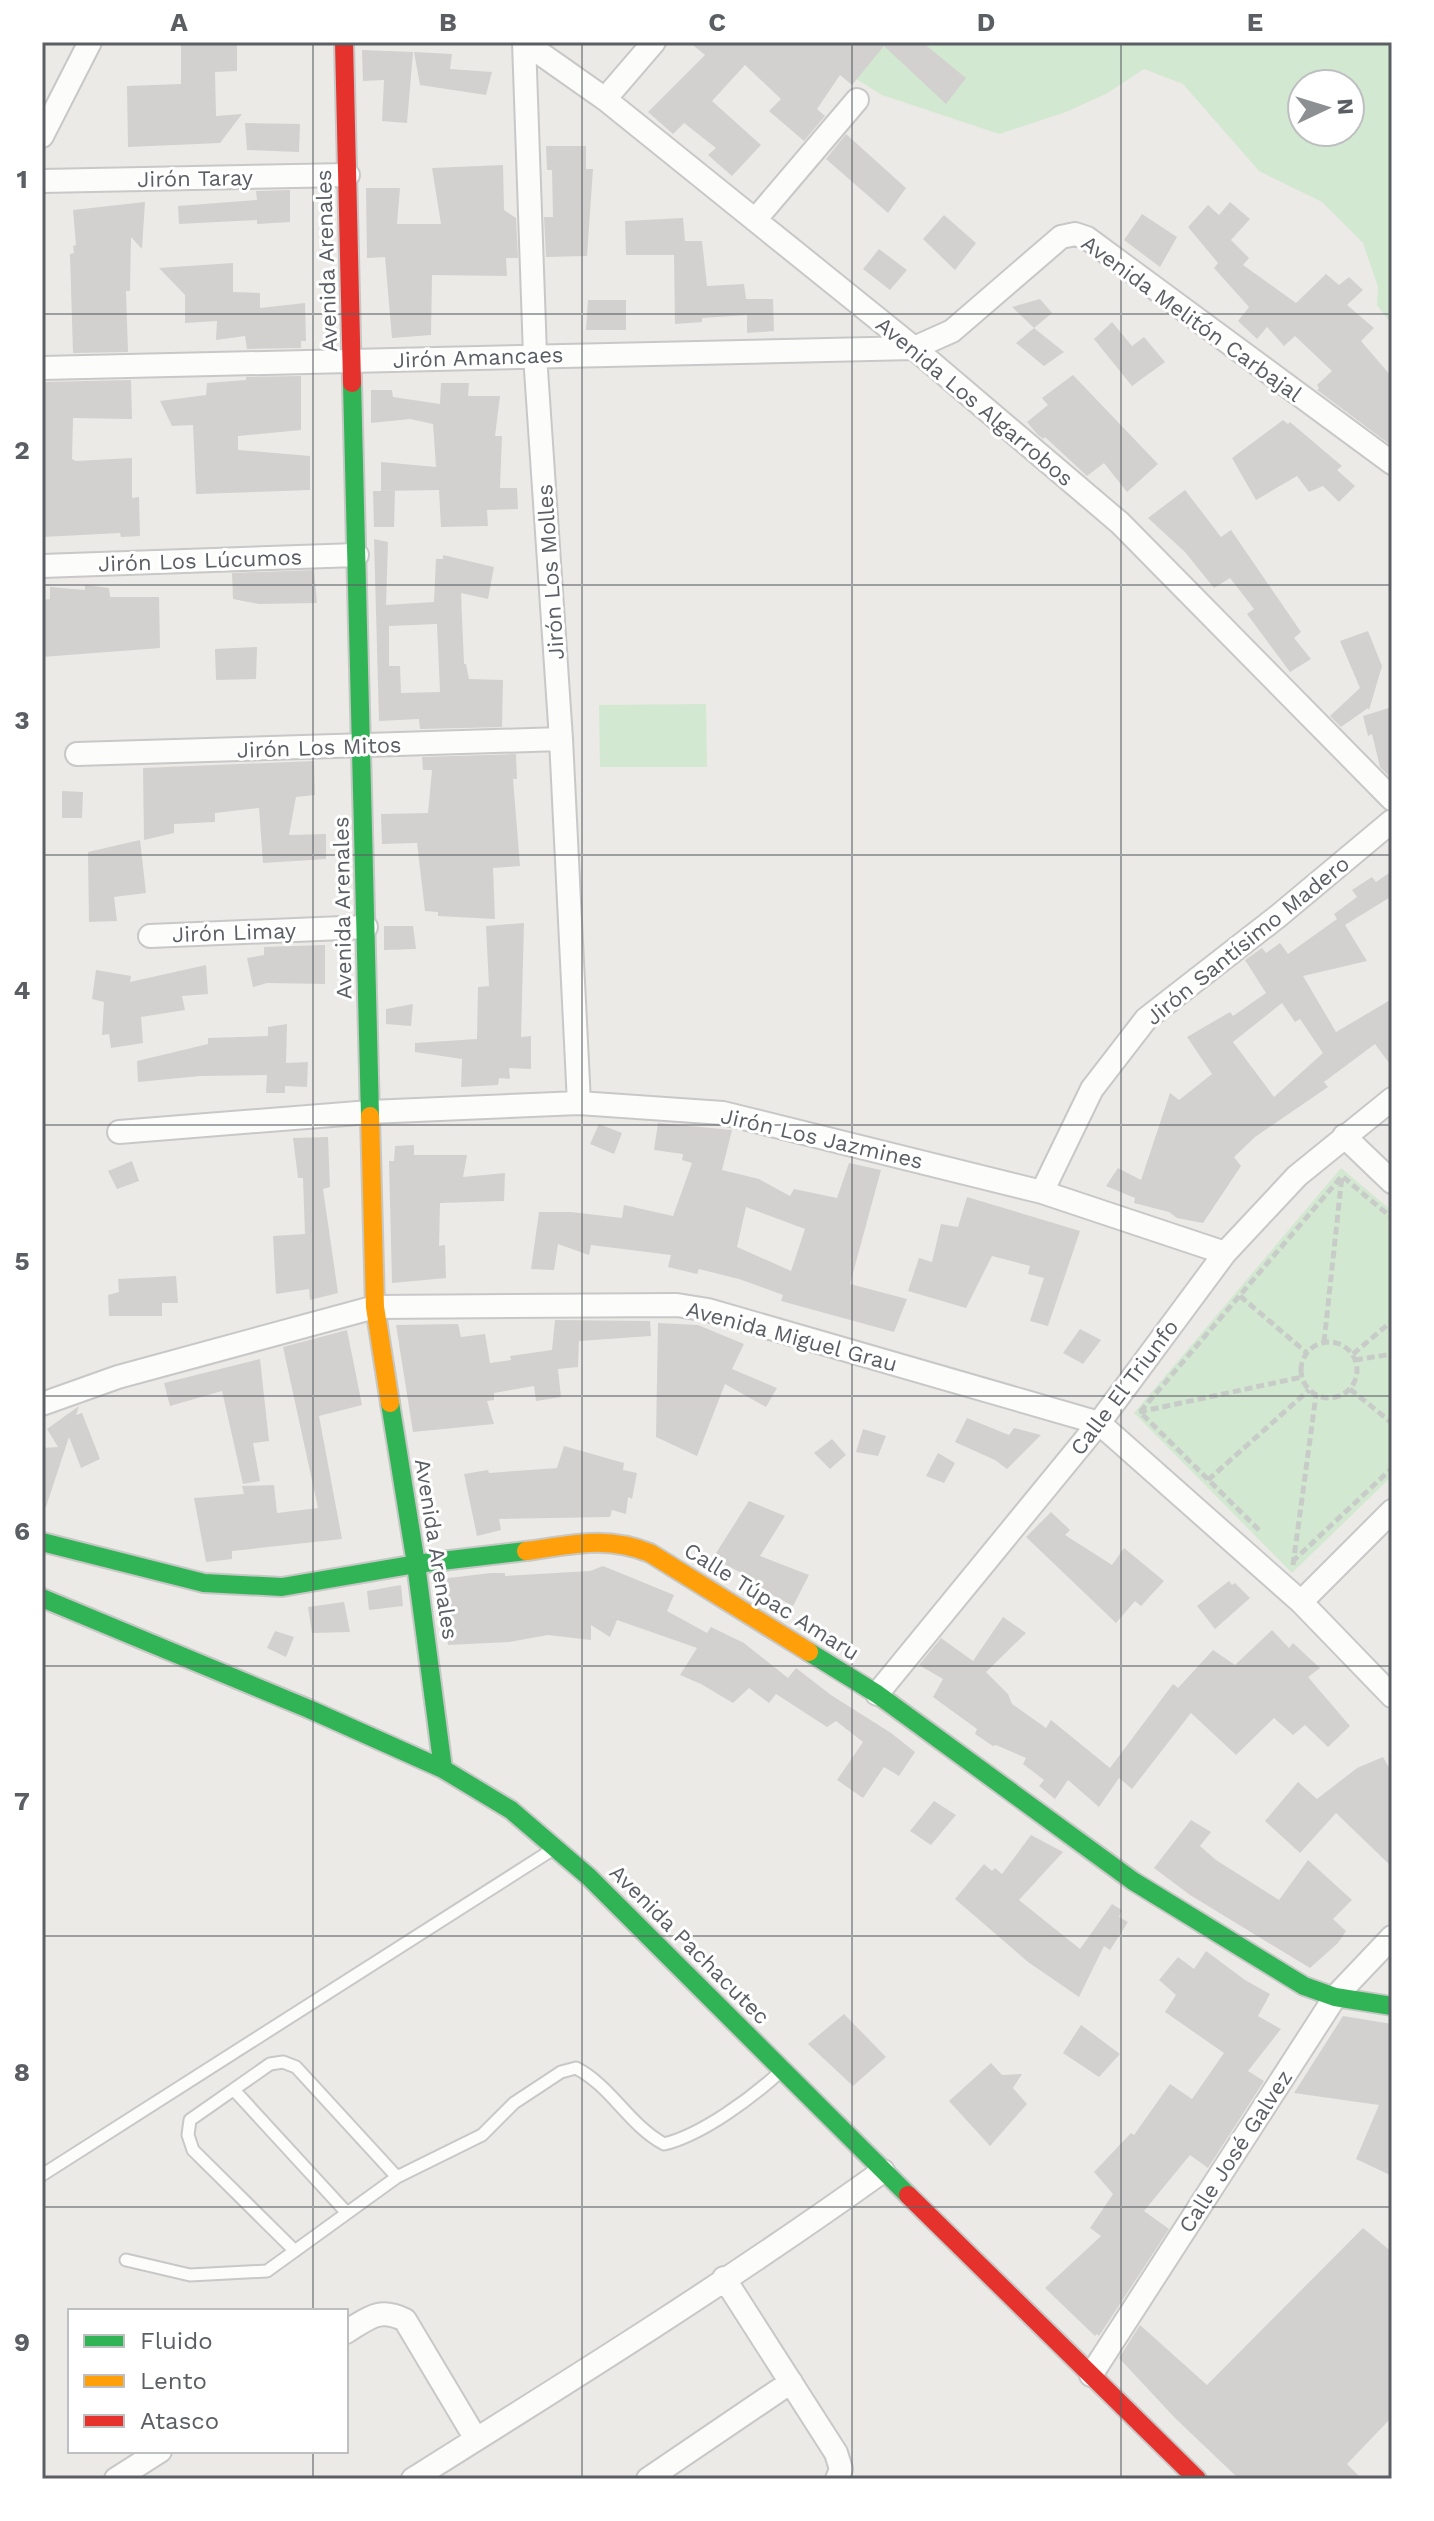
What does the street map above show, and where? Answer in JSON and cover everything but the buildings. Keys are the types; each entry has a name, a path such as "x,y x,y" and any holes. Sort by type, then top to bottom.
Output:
{"street":[{"path":"42,136 90,42"},
{"name":"Avenida Arenales","path":"344,42 375,1307 416,1564 443,1769"},
{"name":"Avenida Los Algarrobos","path":"524,42 605,99 914,348 1120,523 1392,799"},
{"name":"Jirón Los Molles","path":"524,42 535,355 561,739 579,1103"},
{"path":"605,99 654,42"},
{"path":"755,220 857,100"},
{"name":"Jirón Taray","path":"42,181 348,175"},
{"name":"Avenida Melitón Carbajal","path":"914,348 952,331 1061,237 1075,234 1087,238 1392,463"},
{"name":"Jirón Amancaes","path":"42,368 914,348"},
{"name":"Jirón Los Lúcumos","path":"42,566 357,555"},
{"name":"Jirón Los Mitos","path":"77,754 561,739"},
{"name":"Jirón Santísimo Madero","path":"1042,1192 1092,1089 1146,1019 1277,917 1392,821"},
{"name":"Jirón Limay","path":"150,936 366,927"},
{"name":"Calle El Triunfo","path":"877,1694 1099,1423 1225,1253 1297,1176 1392,1099"},
{"name":"Jirón Los Jazmines","path":"119,1132 370,1112 579,1103 723,1113 1042,1192 1225,1253"},
{"path":"1344,1136 1392,1182"},
{"name":"Avenida Miguel Grau","path":"42,1404 118,1377 375,1307 677,1305 708,1310 1099,1423 1301,1602 1392,1696"},
{"path":"1301,1602 1392,1511"},
{"name":"Calle Túpac Amaru","path":"42,1542 204,1583 282,1587 416,1564 597,1542 627,1544 650,1553 877,1694 1133,1881 1304,1986 1335,1997 1392,2006"},
{"name":"Avenida Pachacutec","path":"42,1598 309,1709 443,1769 511,1810 589,1877 1197,2479"},
{"name":"Calle José Galvez","path":"1091,2375 1335,1997 1392,1937"},
{"path":"413,2479 825,2212 883,2171"},
{"path":"724,2278 836,2453 841,2469 837,2479"},
{"path":"348,2331 374,2314 391,2313 405,2320 476,2439"},
{"path":"648,2479 791,2382"},
{"path":"116,2479 157,2453"}],"lane":[{"path":"42,2175 555,1848"},
{"path":"295,2251 193,2150 188,2135 190,2120 270,2064 283,2062 296,2067 397,2177"},
{"path":"126,2260 190,2275 267,2271 397,2177 482,2135 514,2103 561,2072 576,2068 591,2076 649,2136 664,2144 679,2140 755,2095 782,2071"},
{"path":"234,2090 347,2213"}],"path":[{"path":"1324,1342 1344,1136"},
{"path":"1342,1176 1392,1218"},
{"path":"1140,1412 1342,1176"},
{"path":"1240,1296 1307,1353"},
{"path":"1354,1357 1392,1321"},
{"path":"1324,1342 1338,1343 1354,1357 1357,1372 1350,1389 1334,1398 1316,1395 1309,1390 1302,1377 1301,1364 1307,1353 1324,1342"},
{"path":"1354,1357 1392,1354"},
{"path":"1099,1423 1302,1377"},
{"path":"1350,1389 1392,1423"},
{"path":"1208,1480 1309,1390"},
{"path":"1301,1602 1293,1563 1316,1395"},
{"path":"1140,1412 1261,1532"},
{"path":"1293,1563 1392,1468"},
{"path":"1282,1553 1293,1563"}],"green space":[{"path":"797,42 1392,42 1392,325 1377,305 1378,287 1363,243 1322,202 1259,171 1183,84 1144,69 1106,94 1066,112 999,134 882,95"},
{"path":"706,704 707,767 600,767 599,705"},
{"path":"1341,1168 1392,1211 1392,1476 1292,1573 1134,1413"}],"traffic: fast":[{"path":"352,383 370,1116"},
{"path":"390,1403 416,1564 443,1769"},
{"path":"42,1542 204,1583 282,1587 416,1564 526,1551"},
{"path":"42,1598 309,1709 443,1769 511,1810 589,1877 908,2195"},
{"path":"809,1652 877,1694 1133,1881 1304,1986 1335,1997 1392,2006"}],"traffic: slow":[{"path":"370,1116 375,1307 390,1403"},
{"path":"526,1551 603,1543 650,1553 809,1652"}],"traffic: jam":[{"path":"344,42 352,383"},
{"path":"908,2195 1197,2479"}]}
